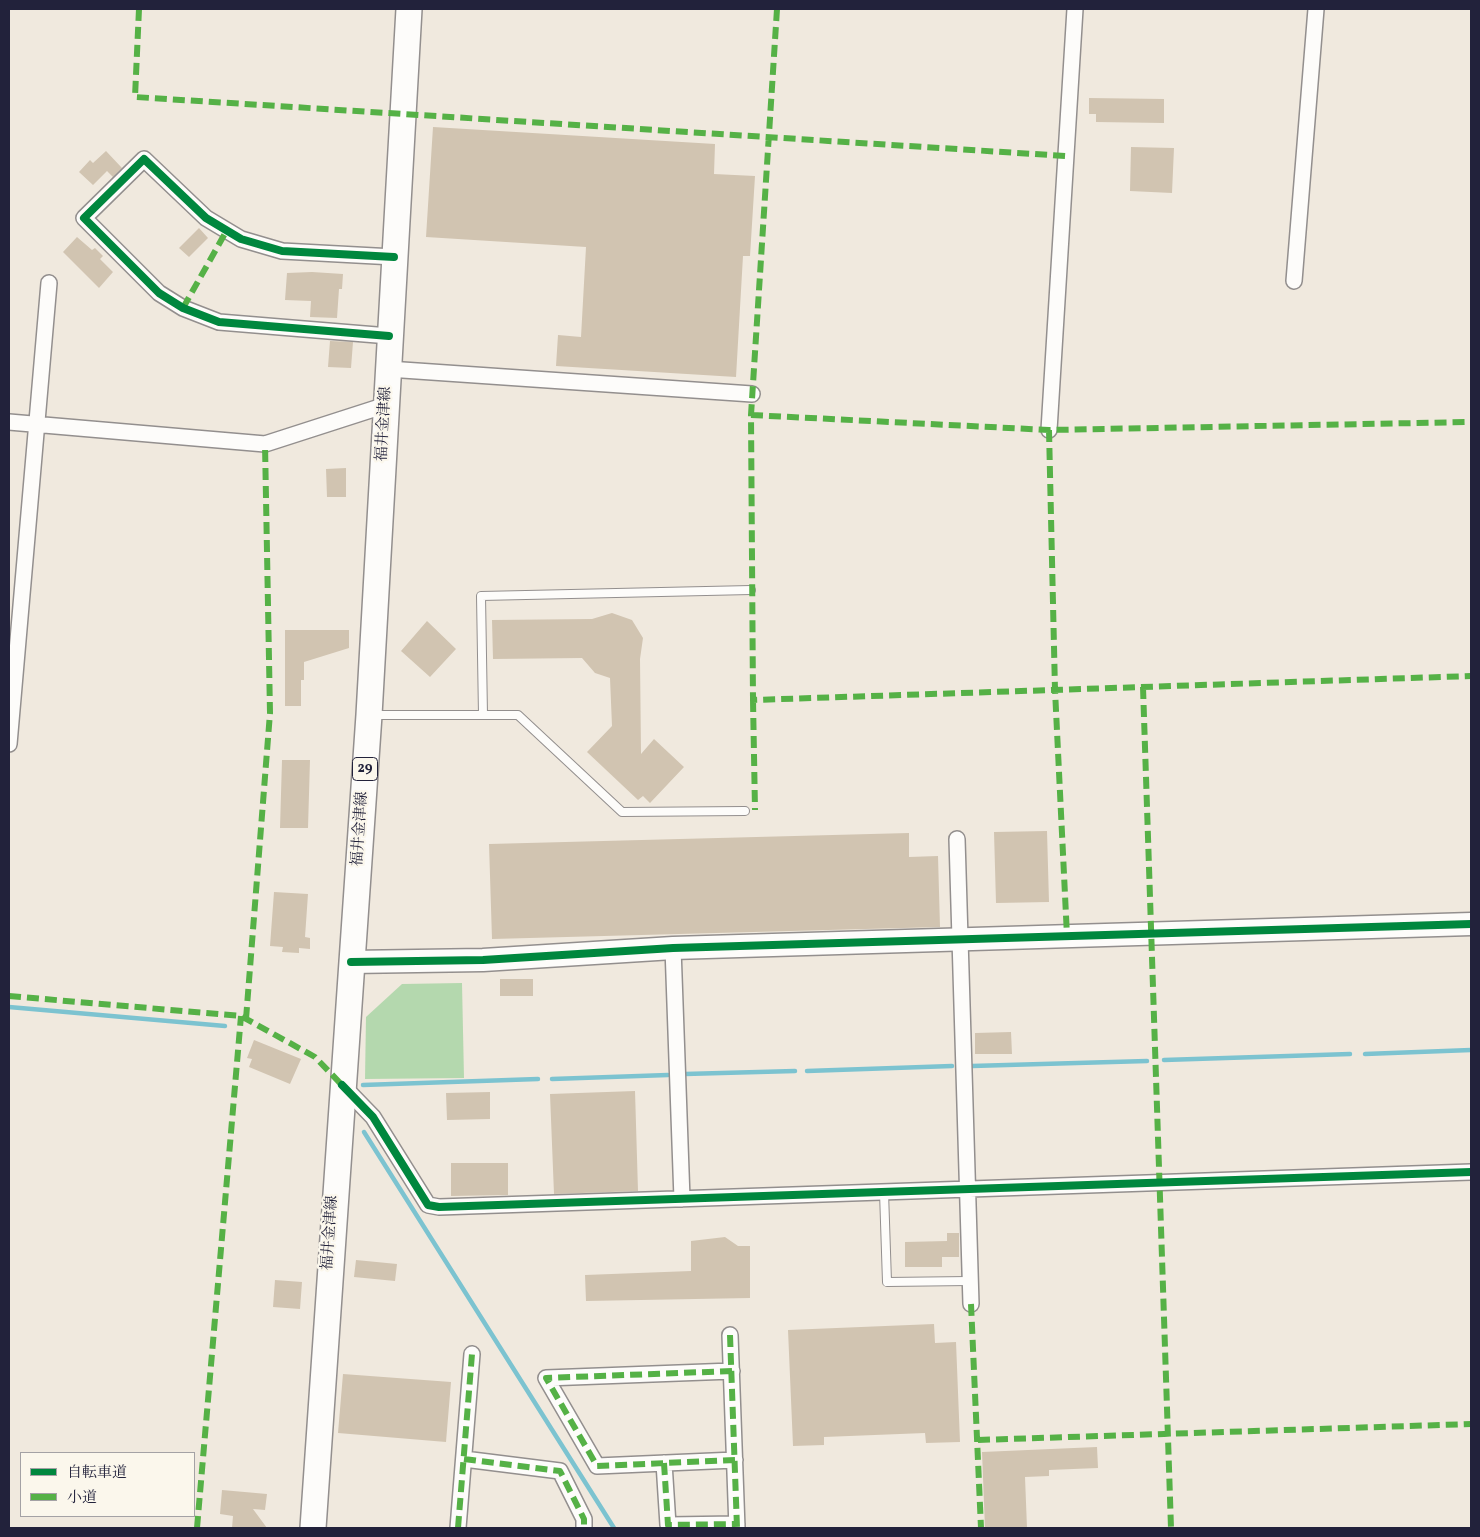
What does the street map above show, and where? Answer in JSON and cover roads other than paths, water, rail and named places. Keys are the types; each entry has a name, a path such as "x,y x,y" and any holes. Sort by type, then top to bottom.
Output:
{"main road":[{"name":"福井金津線","path":"313,1528 342,1084 369,715 409,9"}],"street":[{"path":"1049,430 1075,9"},
{"path":"1294,281 1316,9"},
{"path":"389,336 219,322 183,308 159,293 84,218 144,159 206,218 242,239 282,251 394,257"},
{"path":"9,744 35,425 49,283"},
{"path":"388,369 752,394"},
{"path":"9,422 265,444 386,405"},
{"path":"957,839 971,1304"},
{"path":"351,962 483,960 673,948 1471,924"},
{"path":"673,948 682,1199"},
{"path":"342,1084 373,1117 428,1205 440,1207 1471,1172"},
{"path":"664,1463 668,1525 737,1526 730,1335"},
{"path":"458,1528 472,1354"},
{"path":"732,1371 546,1378 597,1466 735,1460"},
{"path":"464,1459 560,1471 584,1519 584,1528"}],"lane":[{"path":"483,715 481,596 751,590"},
{"path":"369,715 518,715 622,812 745,811"},
{"path":"884,1192 887,1282 969,1281"}],"waterway":[{"path":"9,1007 225,1026"},
{"path":"1365,1054 1471,1050"},
{"path":"1164,1060 1350,1054"},
{"path":"972,1066 1147,1061"},
{"path":"807,1071 952,1066"},
{"path":"685,1074 795,1071"},
{"path":"552,1079 668,1075"},
{"path":"363,1085 538,1079"},
{"path":"364,1132 614,1528"}]}
